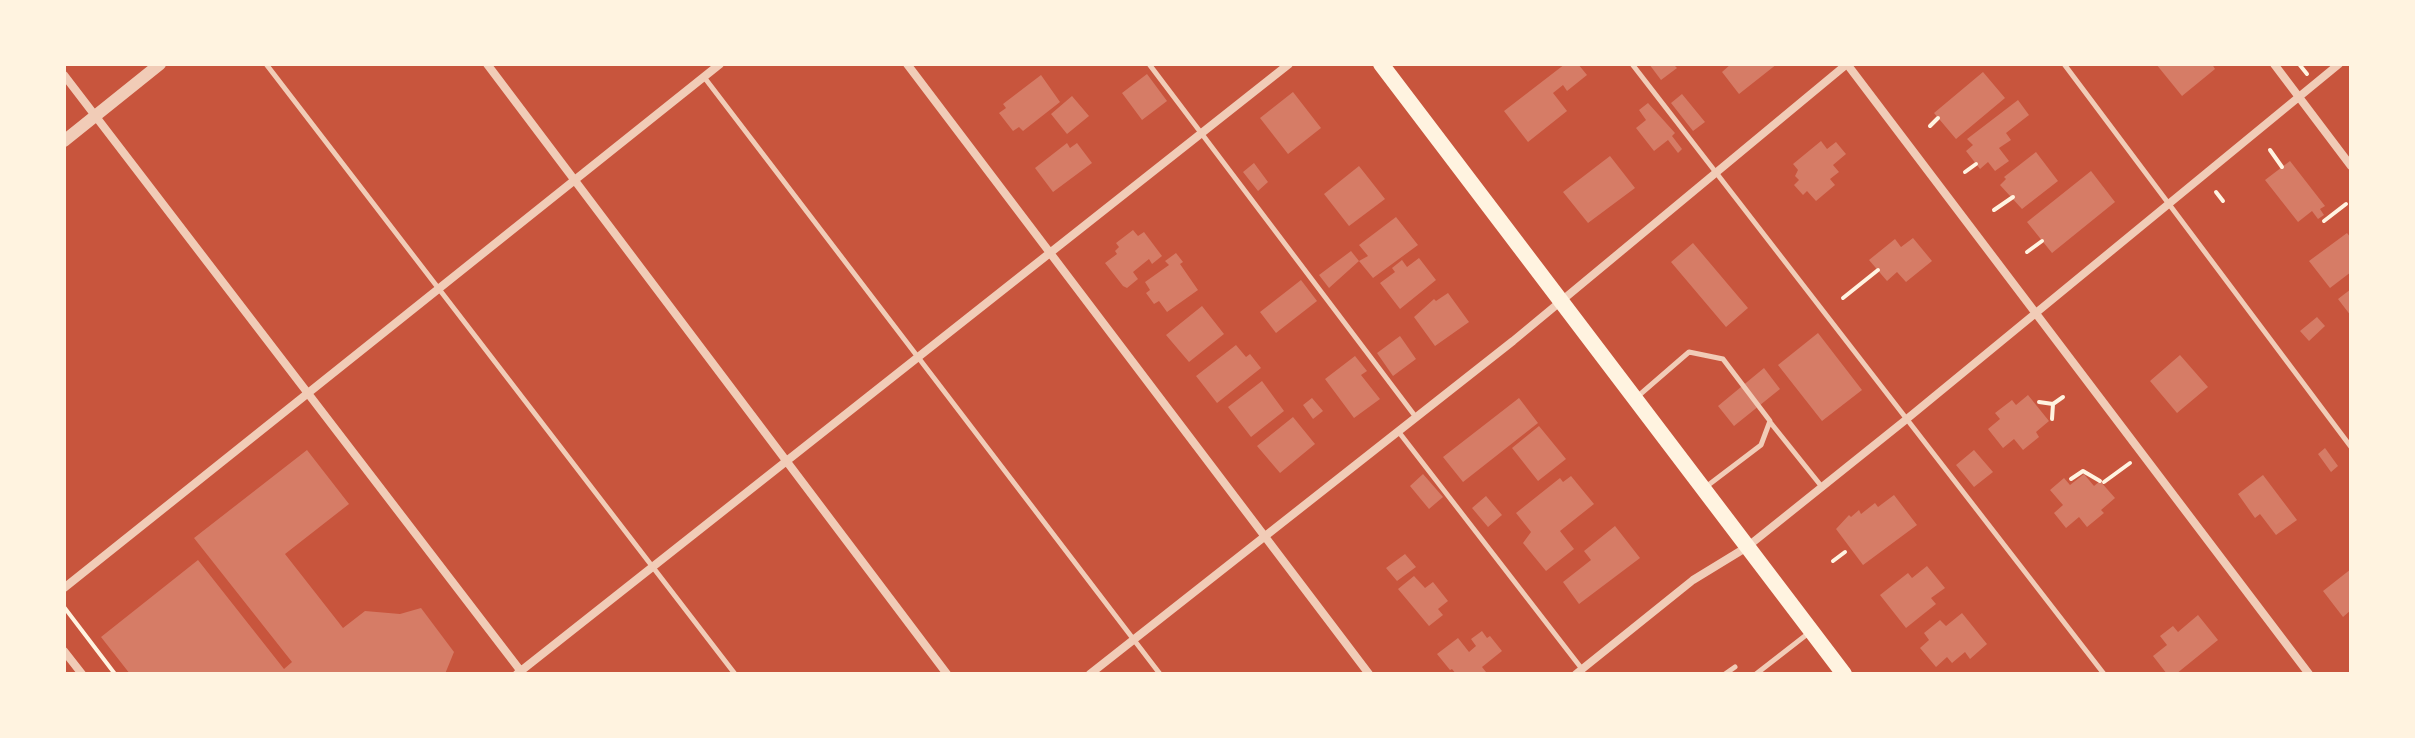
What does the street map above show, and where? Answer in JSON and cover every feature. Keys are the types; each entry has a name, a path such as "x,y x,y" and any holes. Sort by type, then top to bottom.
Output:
{"highway":[{"path":"1381,64 1844,674"}],"street":[{"path":"64,141 160,64"},
{"path":"487,64 947,674"},
{"path":"64,588 720,64"},
{"path":"907,64 1369,674"},
{"path":"64,75 521,673 1289,64"},
{"path":"1090,674 1562,302 1715,171 1847,64 2309,674"},
{"path":"2274,64 2351,166"},
{"path":"1579,672 1693,580 1747,547 1822,487 2339,64"},
{"path":"64,651 82,674"}],"lane":[{"path":"266,64 735,674"},
{"path":"1149,64 1415,416"},
{"path":"1632,64 2104,674"},
{"path":"2064,64 2351,447"},
{"path":"704,77 1160,674"},
{"path":"1635,399 1689,352 1723,359 1822,487"},
{"path":"1703,489 1761,445 1770,421"},
{"path":"1397,430 1579,672"},
{"path":"1756,674 1811,631"},
{"path":"1725,674 1735,667"}],"path":[{"path":"1930,126 1938,118"},
{"path":"2270,150 2282,167"},
{"path":"1965,172 1976,164"},
{"path":"2216,192 2223,201"},
{"path":"1994,210 2013,197"},
{"path":"2324,221 2346,204"},
{"path":"2027,252 2042,241"},
{"path":"1843,298 1878,270"},
{"path":"2039,402 2053,404 2063,397"},
{"path":"2052,419 2053,404"},
{"path":"2071,479 2083,471 2102,481 2131,462"},
{"path":"1833,561 1845,552"},
{"path":"64,607 115,674"}],"building":[{"path":"1565,64 1578,64 1587,75 1567,91 1563,85 1553,93 1567,111 1528,142 1504,111"},
{"path":"1649,64 1673,64 1677,68 1661,80"},
{"path":"1731,64 1777,64 1739,94 1722,72"},
{"path":"2156,64 2212,64 2215,69 2182,96"},
{"path":"1983,72 2005,98 1956,139 1934,113"},
{"path":"1147,74 1167,101 1142,120 1122,93"},
{"path":"1041,75 1060,102 1023,131 1019,127 1013,131 999,113 1006,108 1003,104"},
{"path":"1293,92 1321,128 1288,154 1260,118"},
{"path":"1682,94 1705,122 1693,131 1671,103"},
{"path":"1072,96 1089,116 1067,134 1051,114"},
{"path":"2018,100 2029,115 2006,133 2011,140 1999,148 2009,161 1995,171 1988,162 1980,169 1966,151 1973,145 1967,139"},
{"path":"1648,103 1675,133 1672,136 1682,149 1678,153 1668,140 1654,151 1636,128 1646,120 1639,110"},
{"path":"1821,141 1827,149 1836,142 1846,154 1833,165 1839,172 1830,179 1835,185 1816,201 1807,191 1803,195 1794,185 1799,180 1795,176 1798,170 1793,164"},
{"path":"1067,143 1070,148 1077,143 1092,163 1053,192 1035,168"},
{"path":"2036,152 2058,181 2022,209 2000,185 2006,179 2004,177"},
{"path":"1610,156 1635,188 1588,223 1563,192"},
{"path":"2290,161 2325,206 2320,209 2324,215 2318,219 2312,211 2298,222 2265,180"},
{"path":"1254,163 1268,182 1258,191 1243,172"},
{"path":"1359,166 1385,199 1349,226 1324,194"},
{"path":"2091,171 2115,202 2052,253 2027,222"},
{"path":"1396,217 1418,245 1373,278 1359,261 1368,256 1359,245"},
{"path":"1133,230 1138,236 1144,232 1162,256 1152,264 1149,259 1133,272 1138,279 1127,288 1105,263 1117,254 1115,251 1119,247 1116,243"},
{"path":"2347,233 2351,238 2351,272 2330,288 2309,261"},
{"path":"1913,238 1932,261 1906,282 1897,272 1887,281 1869,260 1895,239 1901,247"},
{"path":"1693,243 1748,308 1726,327 1671,262"},
{"path":"1351,251 1359,261 1329,288 1319,275"},
{"path":"1176,253 1198,290 1167,312 1159,301 1154,304 1146,293 1150,290 1145,282 1169,265 1165,261"},
{"path":"1419,258 1436,280 1400,309 1380,283 1395,272 1392,268 1402,260 1407,267"},
{"path":"1301,280 1317,301 1276,333 1260,312"},
{"path":"2351,289 2351,316 2338,299"},
{"path":"1448,293 1469,322 1435,346 1414,317 1434,299 1436,301"},
{"path":"1202,306 1224,334 1189,362 1166,335"},
{"path":"2317,317 2325,326 2309,341 2300,331"},
{"path":"1818,333 1862,390 1822,421 1778,365"},
{"path":"1400,336 1416,359 1393,376 1377,353"},
{"path":"1236,345 1246,357 1250,354 1261,368 1217,403 1196,376"},
{"path":"2180,355 2208,387 2177,413 2150,381"},
{"path":"1355,356 1367,371 1361,375 1380,399 1354,418 1325,379"},
{"path":"1764,368 1780,389 1734,426 1718,406"},
{"path":"1262,381 1284,411 1251,437 1228,407"},
{"path":"2028,395 2049,421 2036,432 2039,437 2023,450 2014,439 2003,448 1988,429 2000,419 1995,413 2012,400 2016,405"},
{"path":"1312,398 1323,411 1313,419 1303,405"},
{"path":"1519,398 1538,423 1463,482 1443,457"},
{"path":"1293,417 1315,444 1280,473 1257,446"},
{"path":"1539,426 1566,459 1538,481 1512,448"},
{"path":"2325,448 2338,466 2331,472 2318,454"},
{"path":"307,450 349,504 285,554 343,628 365,611 400,614 421,608 454,652 445,674 130,674 101,637 198,560 284,669 292,662 194,538"},
{"path":"1974,450 1993,472 1974,487 1956,465"},
{"path":"1423,474 1443,497 1429,509 1410,486"},
{"path":"2084,474 2094,486 2100,481 2115,498 2101,510 2104,513 2087,527 2079,517 2066,528 2054,513 2063,505 2050,490 2064,478 2070,485"},
{"path":"2263,475 2297,520 2276,535 2260,514 2255,518 2238,494"},
{"path":"1571,476 1594,504 1560,531 1574,549 1546,571 1523,543 1531,532 1516,513 1560,478 1563,482"},
{"path":"1894,495 1917,525 1863,565 1836,529 1849,515 1851,517 1859,510 1861,514 1875,503 1878,507"},
{"path":"1486,496 1502,515 1488,527 1472,508"},
{"path":"1615,526 1640,558 1579,604 1563,582 1591,560 1584,551"},
{"path":"1405,554 1416,567 1397,581 1386,568"},
{"path":"1927,566 1945,588 1931,598 1936,604 1906,628 1880,595 1908,573 1912,578"},
{"path":"2351,569 2351,610 2343,617 2323,591"},
{"path":"1414,576 1425,588 1433,582 1448,601 1438,609 1443,615 1429,626 1398,589"},
{"path":"1962,613 1987,644 1970,659 1965,652 1952,663 1947,657 1936,667 1920,648 1929,640 1924,633 1940,620 1946,626"},
{"path":"2198,615 2218,640 2176,674 2167,674 2153,656 2167,645 2160,636 2173,626 2178,632"},
{"path":"1482,631 1502,651 1482,667 1486,672 1456,674 1437,654 1458,638 1469,652 1476,646 1471,639"}]}
